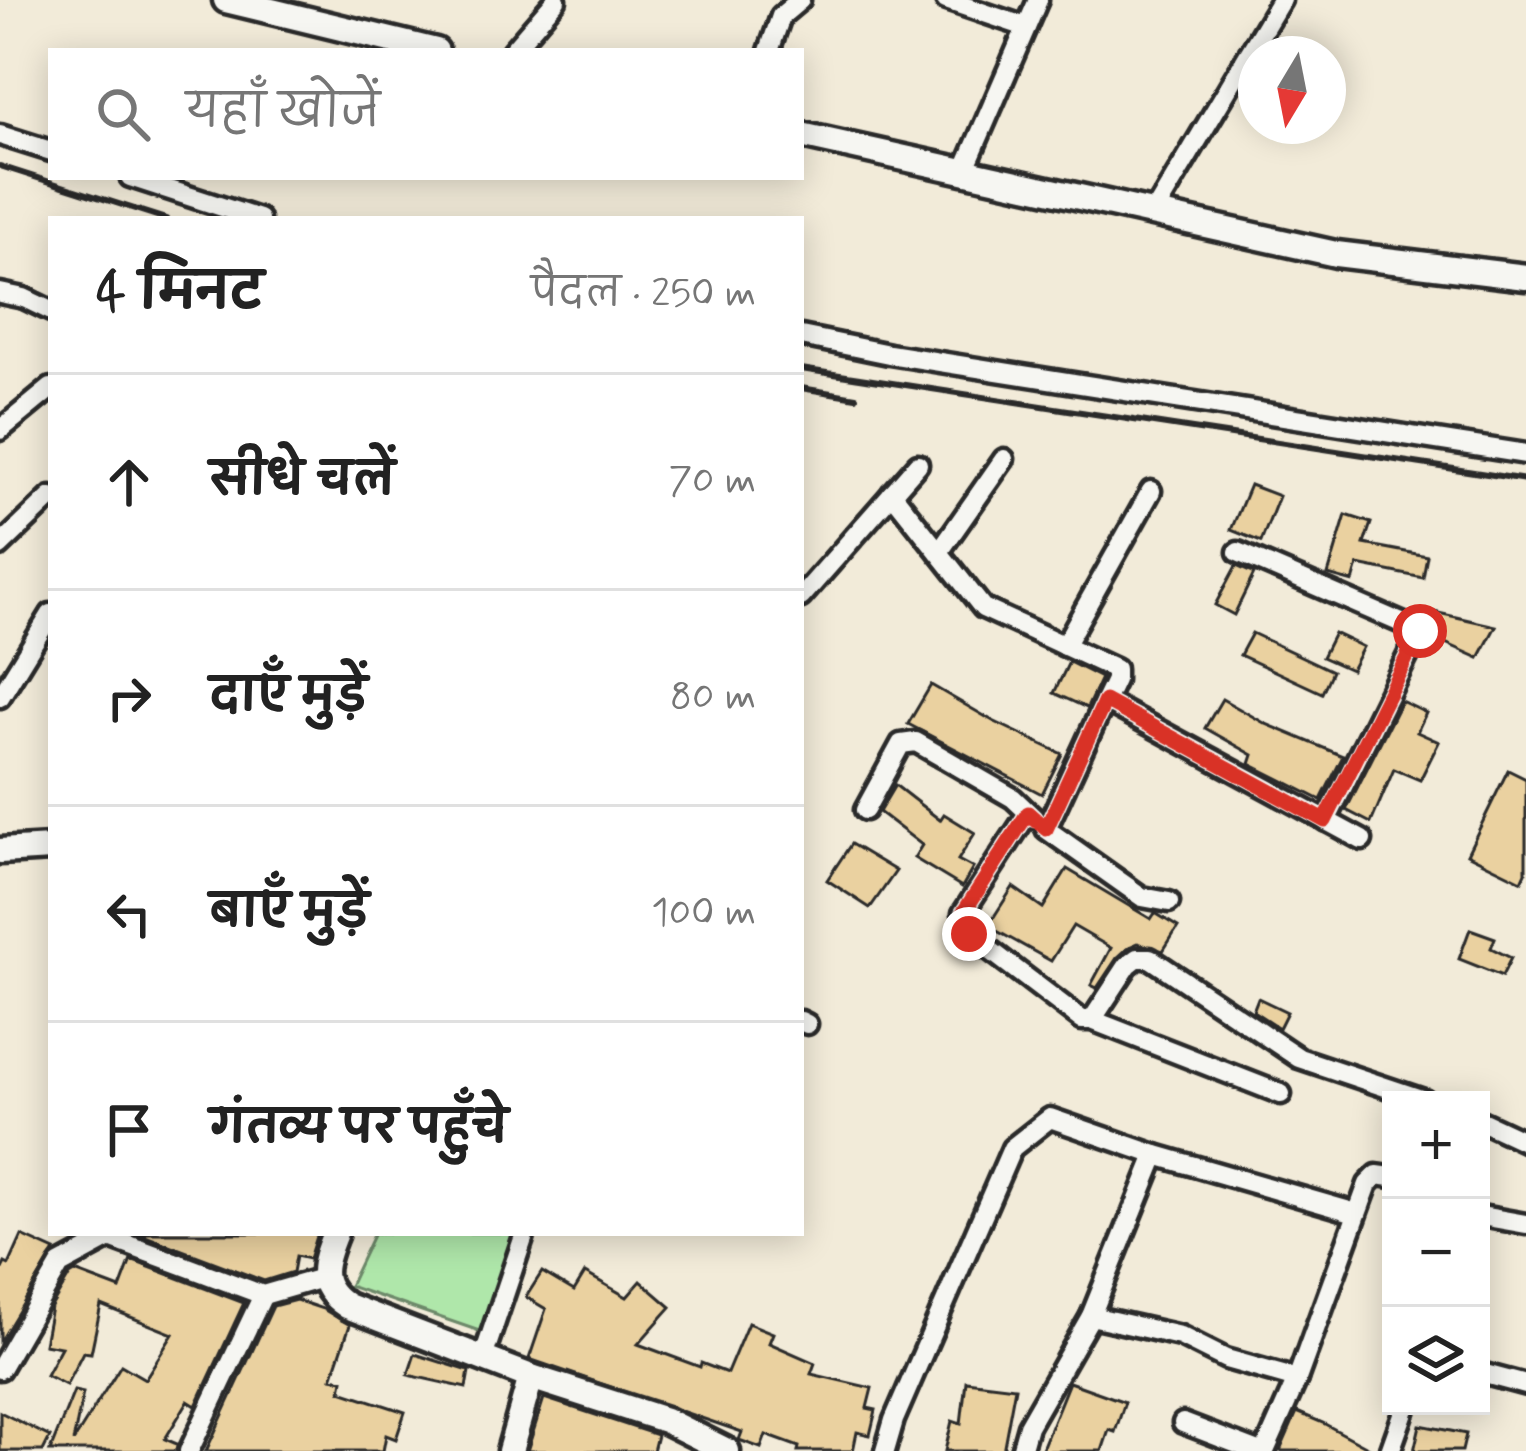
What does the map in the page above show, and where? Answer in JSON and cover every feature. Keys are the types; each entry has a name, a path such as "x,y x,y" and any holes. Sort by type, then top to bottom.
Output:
{"street":[{"path":"226,0 424,48"},
{"path":"515,48 556,0"},
{"path":"770,48 781,16 800,0"},
{"path":"946,0 1026,27"},
{"path":"964,171 1038,0"},
{"path":"1154,213 1281,0"},
{"path":"0,135 48,150"},
{"path":"804,136 1336,254 1526,278"},
{"path":"139,180 250,216"},
{"path":"0,293 48,310"},
{"path":"804,338 1526,454"},
{"path":"0,430 48,390"},
{"path":"939,552 1004,459"},
{"path":"805,588 918,464"},
{"path":"1064,646 1151,491"},
{"path":"892,493 983,608 1114,669 1115,680 1046,829"},
{"path":"0,546 48,500"},
{"path":"1238,552 1420,631 1325,821"},
{"path":"0,697 48,619"},
{"path":"1105,701 1362,840"},
{"path":"866,810 901,744 916,742 1013,798 1046,829 1142,897 1169,902"},
{"path":"1028,813 963,913 969,934 1082,1020 1281,1094"},
{"path":"0,851 48,848"},
{"path":"1092,1020 1129,965 1137,958 1150,958 1299,1058 1397,1091"},
{"path":"885,1451 894,1420 1012,1148 1050,1118 1156,1155 1356,1213"},
{"path":"1490,1125 1526,1142"},
{"path":"1021,1451 1028,1426 1091,1316 1156,1155"},
{"path":"1265,1451 1297,1379 1370,1178 1382,1174"},
{"path":"1490,1218 1526,1224"},
{"path":"334,1236 322,1278 327,1291 347,1306 531,1377 665,1420 727,1451"},
{"path":"483,1358 524,1236"},
{"path":"0,1369 59,1265 110,1238 263,1295 322,1278"},
{"path":"189,1451 263,1295"},
{"path":"1091,1316 1180,1336 1226,1359 1297,1379"},
{"path":"1490,1374 1526,1384"},
{"path":"510,1451 531,1377"},
{"path":"1390,1451 1403,1415"},
{"path":"1184,1423 1256,1451"}],"green space":[{"path":"373,1236 530,1236 491,1335 349,1286"}],"building":[{"path":"1250,485 1279,496 1261,542 1231,530"},
{"path":"1346,515 1371,523 1364,544 1427,556 1423,578 1358,565 1353,582 1328,575"},
{"path":"1236,566 1254,574 1234,615 1215,605"},
{"path":"1434,612 1496,626 1479,658 1432,637 1429,622"},
{"path":"1252,633 1332,671 1322,693 1240,655"},
{"path":"1334,633 1363,647 1351,670 1322,657"},
{"path":"1069,662 1101,678 1087,708 1054,693"},
{"path":"931,685 1062,754 1042,794 908,724"},
{"path":"1222,699 1266,724 1343,756 1321,800 1250,764 1253,755 1205,728"},
{"path":"1401,701 1426,713 1417,732 1439,742 1420,780 1394,769 1371,823 1346,810"},
{"path":"1508,770 1526,779 1526,872 1522,881 1467,854"},
{"path":"895,785 940,820 944,814 975,833 958,860 973,868 962,887 914,858 922,845 879,812"},
{"path":"851,844 896,871 870,908 827,880"},
{"path":"1067,869 1151,919 1155,913 1178,927 1163,951 1138,943 1129,947 1097,988 1091,985 1111,948 1073,926 1051,961 988,926 1013,887 1043,908"},
{"path":"1470,929 1495,938 1491,948 1511,958 1502,976 1459,959"},
{"path":"1258,998 1287,1012 1279,1028 1253,1011"},
{"path":"22,1236 55,1251 0,1342 0,1273 5,1263 9,1265"},
{"path":"145,1236 316,1236 309,1259 296,1256 293,1272 264,1281"},
{"path":"131,1260 244,1303 196,1406 188,1401 165,1439 177,1444 176,1451 50,1451 74,1391 83,1393 73,1442 121,1365 145,1379 173,1334 101,1305 91,1353 83,1352 66,1385 46,1375 61,1347 44,1344 51,1307 70,1275 75,1272 120,1289"},
{"path":"542,1272 574,1291 585,1273 627,1297 641,1281 671,1307 638,1344 700,1367 701,1363 727,1373 748,1323 773,1333 769,1343 815,1363 811,1374 872,1388 867,1408 876,1410 870,1435 857,1432 853,1451 798,1451 799,1447 766,1435 761,1448 739,1440 742,1432 529,1359 546,1309 526,1297"},
{"path":"296,1300 350,1325 332,1378 343,1380 341,1391 405,1412 396,1439 386,1435 383,1451 206,1451 273,1306"},
{"path":"415,1354 469,1371 466,1388 408,1375"},
{"path":"966,1381 1015,1387 1003,1451 945,1451 952,1421 961,1424"},
{"path":"1069,1382 1125,1402 1115,1432 1109,1430 1102,1451 1041,1451"},
{"path":"544,1398 657,1435 653,1451 527,1451"},
{"path":"0,1412 50,1437 43,1451 0,1451"},
{"path":"1297,1412 1323,1423 1375,1451 1280,1451"},
{"path":"1420,1425 1466,1434 1462,1451 1414,1451"}],"railway":[{"path":"0,166 157,216"},
{"path":"804,369 1526,480"},
{"path":"804,388 856,397"}],"route":[{"path":"969,934 963,913 1028,813 1046,829 1105,701 1325,821 1420,631"}]}
